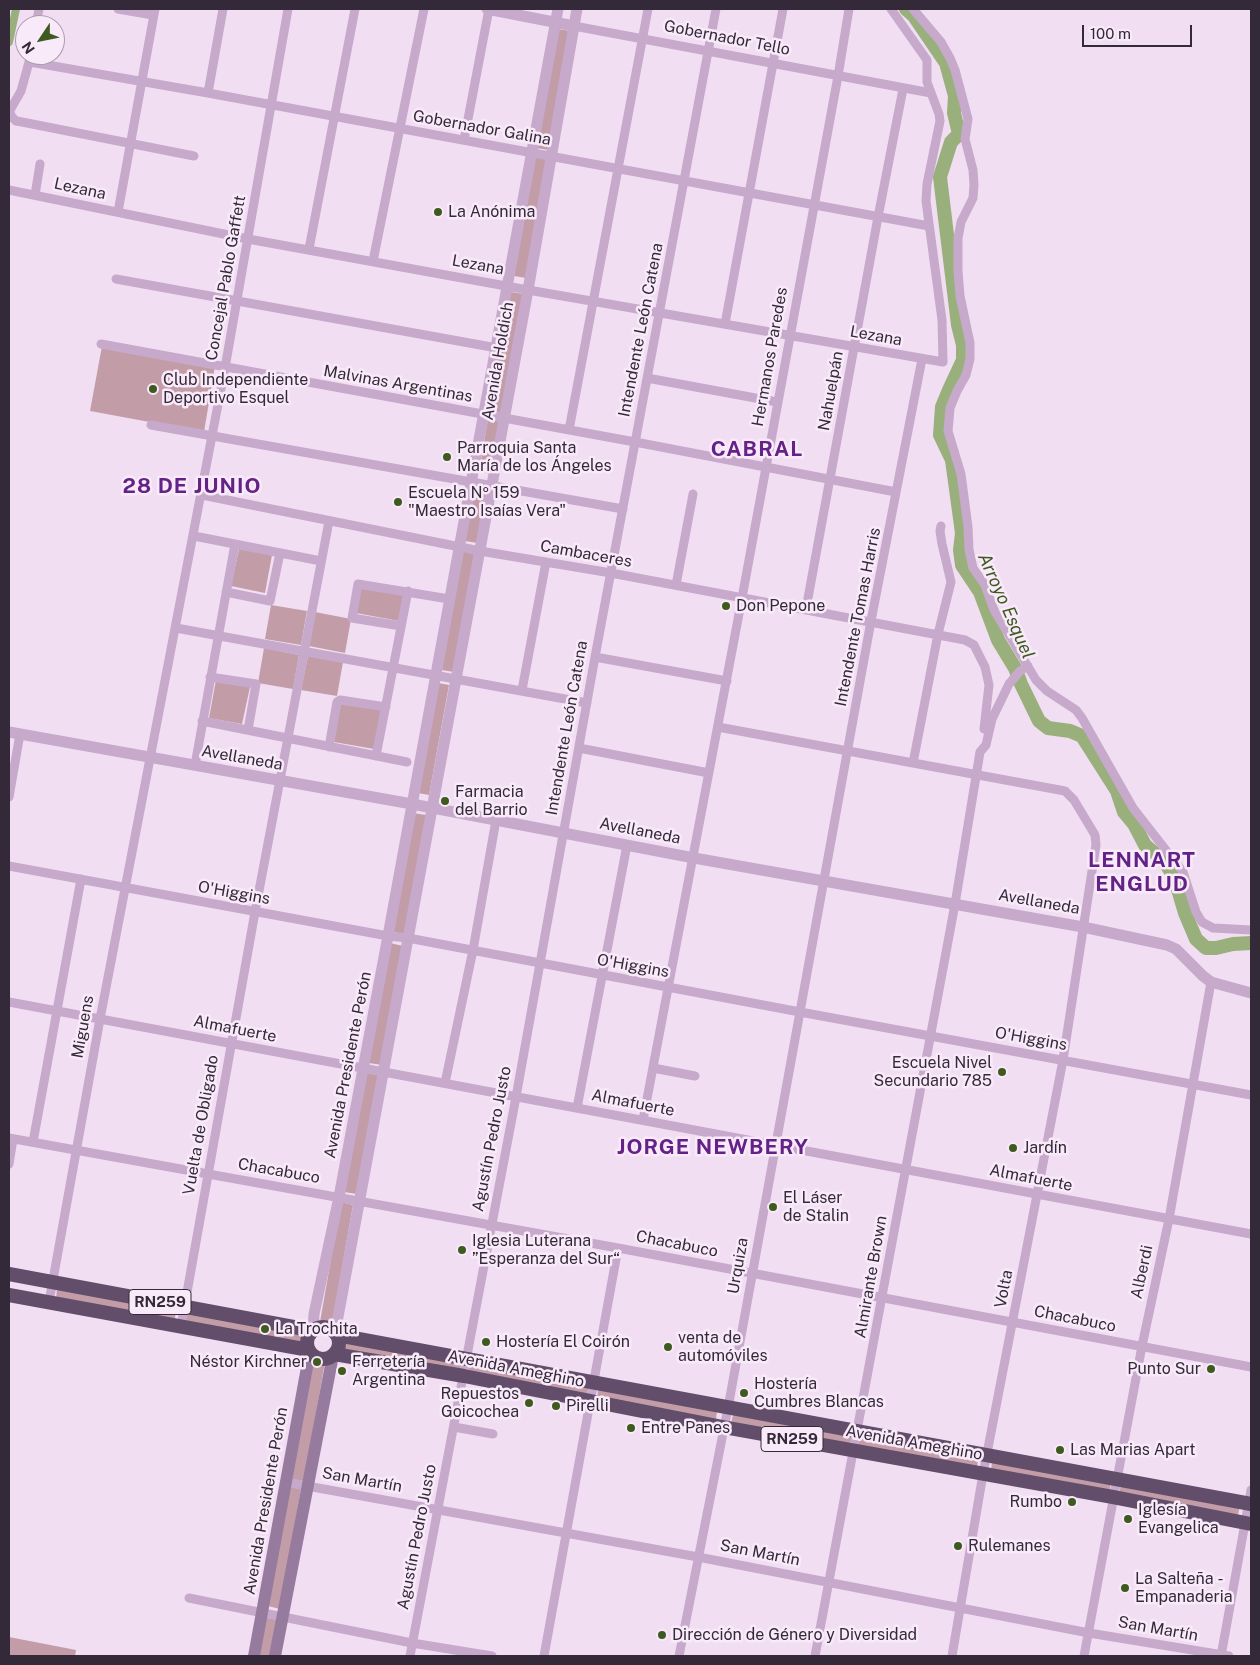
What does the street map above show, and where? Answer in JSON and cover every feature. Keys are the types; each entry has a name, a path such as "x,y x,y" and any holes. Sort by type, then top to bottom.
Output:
{"highway":[{"name":"RN259","path":"9,1274 185,1306 312,1332 323,1327 336,1334"},
{"name":"RN259","path":"9,1294 309,1350 322,1359 333,1355"},
{"path":"309,1350 308,1340 312,1332"},
{"path":"333,1355 339,1344 336,1334"},
{"name":"Avenida Ameghino","path":"336,1334 1250,1504"},
{"name":"Avenida Ameghino","path":"333,1355 464,1376 724,1427 1113,1497 1248,1524"}],"main road":[{"name":"Avenida Presidente Perón","path":"254,1656 309,1350"},
{"path":"275,1656 333,1355"}],"street":[{"path":"118,9 154,12 118,212"},
{"path":"208,93 223,9"},
{"name":"Concejal Pablo Gaffett","path":"150,757 213,436 288,9"},
{"path":"309,249 355,9"},
{"path":"373,261 424,9"},
{"path":"464,140 488,9"},
{"name":"Gobernador Tello","path":"488,9 931,93"},
{"name":"Avenida Holdich","path":"412,804 509,286 558,9"},
{"name":"Avenida Holdich","path":"432,808 528,290 577,9"},
{"path":"569,430 648,9"},
{"name":"Intendente León Catena","path":"563,833 716,9"},
{"path":"724,324 783,9"},
{"name":"Hermanos Paredes","path":"643,1120 710,773 849,9"},
{"path":"891,9 928,60 926,78 940,121 927,184 926,201 929,226"},
{"path":"913,9 941,42 950,58 968,119 965,139 973,170 974,185 973,198 961,222 958,238 958,285 970,343 970,358 966,375 956,392 950,408 948,431 961,474 969,550 973,568 985,585 994,610 1040,684 1076,710 1133,808 1183,872 1196,912 1202,922 1213,928 1251,930"},
{"path":"28,65 21,91 10,112 16,121 194,156"},
{"name":"Gobernador Galina","path":"63,65 142,82 929,226"},
{"name":"Nahuelpán","path":"806,609 903,89"},
{"path":"35,195 40,164"},
{"name":"Lezana","path":"9,190 248,239 943,362 942,320 929,226"},
{"path":"116,279 497,348"},
{"name":"Malvinas Argentinas","path":"100,344 896,492"},
{"name":"Intendente Tomas Harris","path":"825,880 871,622 922,359"},
{"path":"647,378 778,402"},
{"path":"151,425 622,509"},
{"path":"676,585 693,494"},
{"name":"Cambaceres","path":"202,495 480,551 611,573 965,640 974,645 985,667 988,685 988,705 980,752"},
{"name":"Vuelta de Obligado","path":"181,1326 255,912 329,521"},
{"path":"913,763 938,634 951,582 940,531 941,526"},
{"path":"194,536 321,561"},
{"path":"194,765 235,544"},
{"path":"226,592 270,601 280,554"},
{"path":"522,690 546,562"},
{"path":"401,626 352,618 358,584 449,599"},
{"path":"376,756 408,591"},
{"path":"176,628 587,703"},
{"path":"595,657 726,681"},
{"path":"980,752 986,745 992,719 1012,681 1020,671 1028,666"},
{"path":"210,677 256,684 248,730"},
{"path":"329,747 337,702 340,700 386,707"},
{"path":"202,722 406,762"},
{"path":"718,727 976,775"},
{"path":"9,797 15,733"},
{"name":"Avellaneda","path":"15,733 412,804 694,858 1083,927 1176,948 1203,976 1212,982 1251,993"},
{"path":"578,748 710,773"},
{"name":"Almirante Brown","path":"815,1656 955,904 980,752"},
{"name":"Miguens","path":"49,1302 150,757"},
{"name":"Volta","path":"952,1656 983,1474 1063,1060 1096,845 1095,835 1074,800 1065,791 976,775"},
{"name":"Avenida Presidente Perón","path":"312,1332 412,804"},
{"path":"336,1334 432,808"},
{"path":"445,1084 473,950 496,820"},
{"name":"Agustín Pedro Justo","path":"410,1656 516,1097 563,833"},
{"path":"576,1108 627,845"},
{"name":"O'Higgins","path":"9,866 255,912 408,938 1251,1095"},
{"path":"33,1142 81,879"},
{"name":"Urquiza","path":"679,1656 728,1408 825,880"},
{"name":"Alberdi","path":"1084,1656 1142,1346 1169,1219 1212,982"},
{"name":"Almafuerte","path":"9,1002 1251,1234"},
{"path":"653,1068 695,1076"},
{"path":"9,1164 11,1138"},
{"name":"Chacabuco","path":"11,1138 618,1248 1251,1367"},
{"path":"544,1656 618,1248"},
{"path":"454,1427 493,1434"},
{"name":"San Martín","path":"285,1482 567,1532 1089,1633 1224,1656"},
{"path":"1224,1656 1248,1524 1251,1490"},
{"path":"189,1598 412,1643 492,1656"}],"shaded area":[{"path":"558,29 570,31 549,150 536,148"},
{"path":"535,157 547,160 526,278 514,276"},
{"path":"511,292 523,294 502,413 490,411"},
{"name":"Club Independiente Deportivo Esquel","path":"102,346 215,366 204,432 90,411"},
{"path":"488,419 501,422 491,474 479,472"},
{"path":"475,488 487,491 478,543 465,541"},
{"path":"239,549 272,555 265,593 231,586"},
{"path":"463,551 476,553 454,672 442,670"},
{"path":"361,586 404,595 399,621 356,613"},
{"path":"271,605 307,611 301,645 265,639"},
{"path":"315,612 351,619 345,653 309,646"},
{"path":"264,648 299,655 293,689 258,683"},
{"path":"308,656 343,662 337,696 301,690"},
{"path":"216,680 250,687 242,724 209,718"},
{"path":"438,683 449,685 429,795 418,793"},
{"path":"341,702 381,710 374,749 334,742"},
{"path":"413,813 426,815 405,934 392,932"},
{"path":"390,943 403,946 382,1065 369,1063"},
{"path":"365,1073 378,1075 357,1194 344,1192"},
{"path":"341,1202 353,1205 332,1324 320,1322"},
{"path":"57,1289 176,1310 175,1319 56,1299"},
{"path":"187,1313 305,1334 304,1343 185,1322"},
{"path":"343,1340 462,1361 460,1370 341,1350"},
{"path":"313,1360 325,1362 304,1481 292,1479"},
{"path":"470,1364 589,1385 587,1394 468,1374"},
{"path":"598,1390 717,1410 716,1420 597,1399"},
{"path":"733,1415 852,1435 850,1445 731,1424"},
{"path":"860,1438 978,1459 977,1468 858,1447"},
{"path":"992,1461 1111,1482 1110,1491 991,1471"},
{"path":"1121,1485 1240,1505 1238,1515 1119,1494"},
{"path":"289,1487 301,1489 280,1609 268,1606"},
{"path":"265,1617 278,1619 271,1656 258,1656"},
{"path":"9,1637 76,1650 75,1656 9,1656"}],"waterway":[{"name":"Arroyo Esquel","path":"9,42 16,9"},
{"name":"Arroyo Esquel","path":"906,9 914,16 946,63 955,96 954,113 959,134 951,142 940,177 958,325 963,345 963,360 942,407 940,435 952,460 962,533 960,550 962,565 980,592 998,640 1015,668 1039,721 1048,728 1070,731 1082,736 1117,791 1124,812 1134,824 1145,845 1164,861 1174,876 1185,913 1196,939 1206,948 1251,943"}],"place":[{"name":"La Anónima","path":"438,212"},
{"name":"Club Independiente Deportivo Esquel","path":"153,389"},
{"name":"Parroquia Santa María de los Ángeles","path":"447,457"},
{"name":"Escuela Nº 159 \"Maestro Isaías Vera\"","path":"398,502"},
{"name":"Don Pepone","path":"726,606"},
{"name":"Farmacia del Barrio","path":"445,801"},
{"name":"Escuela Nivel Secundario 785","path":"1002,1072"},
{"name":"Jardín","path":"1013,1148"},
{"name":"El Láser de Stalin","path":"773,1207"},
{"name":"Iglesia Luterana ”Esperanza del Sur“","path":"462,1250"},
{"name":"La Trochita","path":"265,1329"},
{"name":"Hostería El Coirón","path":"486,1342"},
{"name":"venta de automóviles","path":"668,1347"},
{"name":"Néstor Kirchner","path":"317,1362"},
{"name":"Punto Sur","path":"1211,1369"},
{"name":"Ferretería Argentina","path":"342,1371"},
{"name":"Hostería Cumbres Blancas","path":"744,1393"},
{"name":"Repuestos Goicochea","path":"529,1403"},
{"name":"Pirelli","path":"556,1406"},
{"name":"Entre Panes","path":"631,1428"},
{"name":"Las Marias Apart","path":"1060,1450"},
{"name":"Rumbo","path":"1072,1502"},
{"name":"Iglesía Evangelica","path":"1128,1519"},
{"name":"Rulemanes","path":"958,1546"},
{"name":"La Salteña - Empanaderia","path":"1125,1588"},
{"name":"Dirección de Género y Diversidad","path":"662,1635"}],"district":[{"name":"CABRAL","path":"757,450"},
{"name":"28 DE JUNIO","path":"192,487"},
{"name":"LENNART ENGLUD","path":"1142,873"},
{"name":"JORGE NEWBERY","path":"713,1148"}]}
